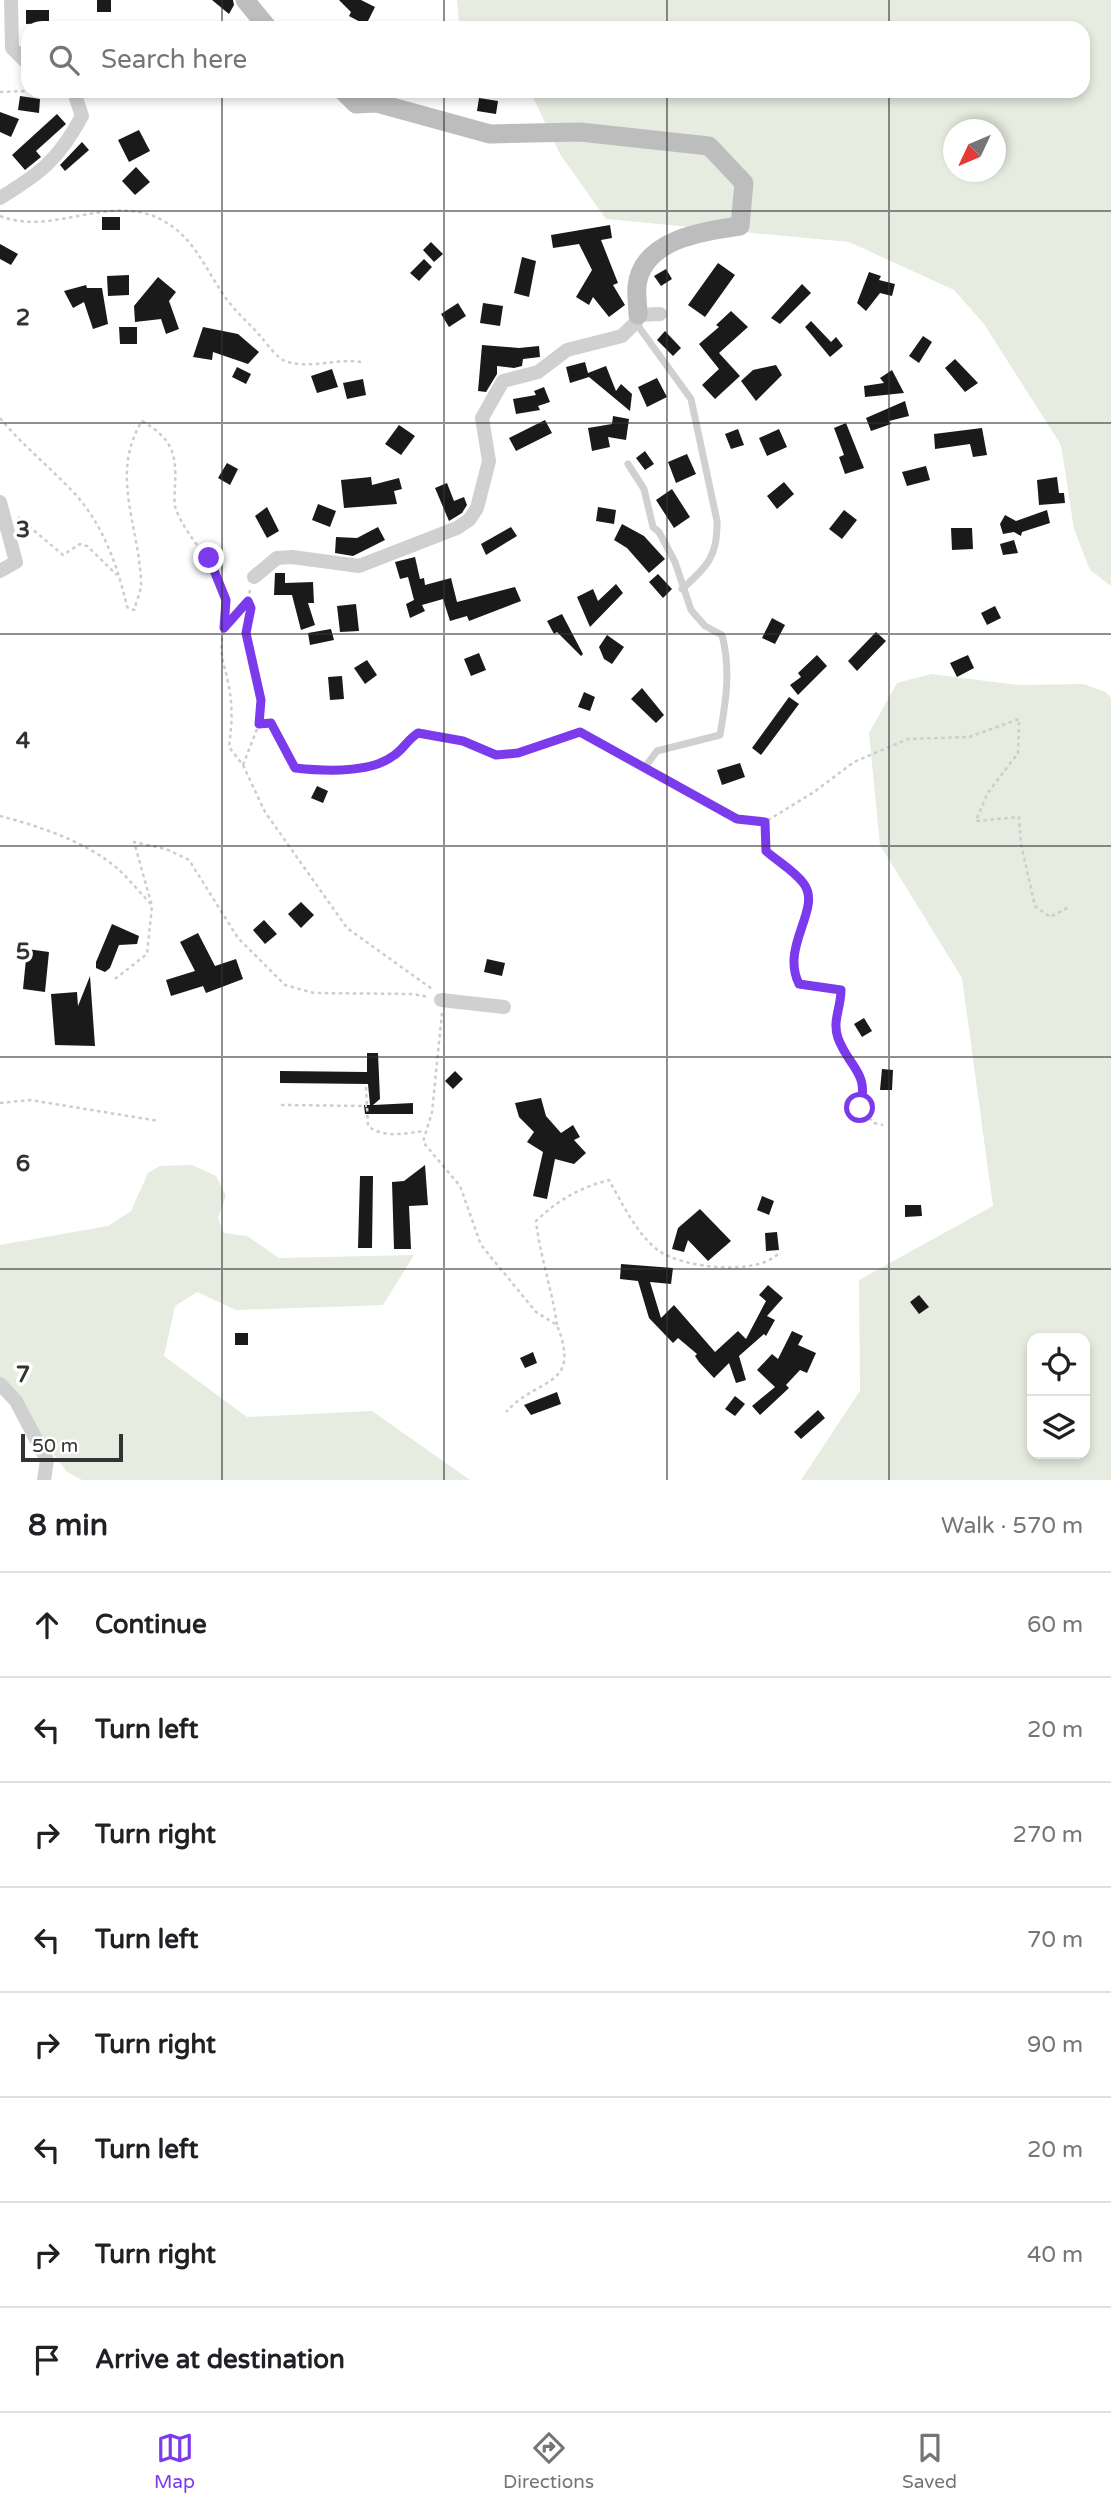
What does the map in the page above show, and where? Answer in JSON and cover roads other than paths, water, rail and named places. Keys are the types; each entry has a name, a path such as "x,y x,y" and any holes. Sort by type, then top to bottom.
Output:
{"street":[{"path":"11,0 12,48 21,57"},
{"path":"245,0 262,21"},
{"path":"0,198 47,167 70,139 82,116 76,98"},
{"path":"350,98 356,104 377,103 490,134 580,132 709,146 744,183 740,226 692,233 648,258 637,285 637,319"},
{"path":"254,577 277,558 292,557 359,566 457,528 468,520 477,508 489,461 482,418 503,381 538,372 567,350 622,337 637,319 660,314"},
{"path":"0,502 16,562 0,571"},
{"path":"442,1000 504,1007"},
{"path":"0,1384 16,1401 47,1460 44,1480"}],"lane":[{"path":"637,319 691,399 717,521 717,541 707,567 682,589"},
{"path":"628,464 644,489 653,527 659,532 675,562 691,610 705,625 722,635 727,656 727,692 720,735 657,751 645,767"}]}
